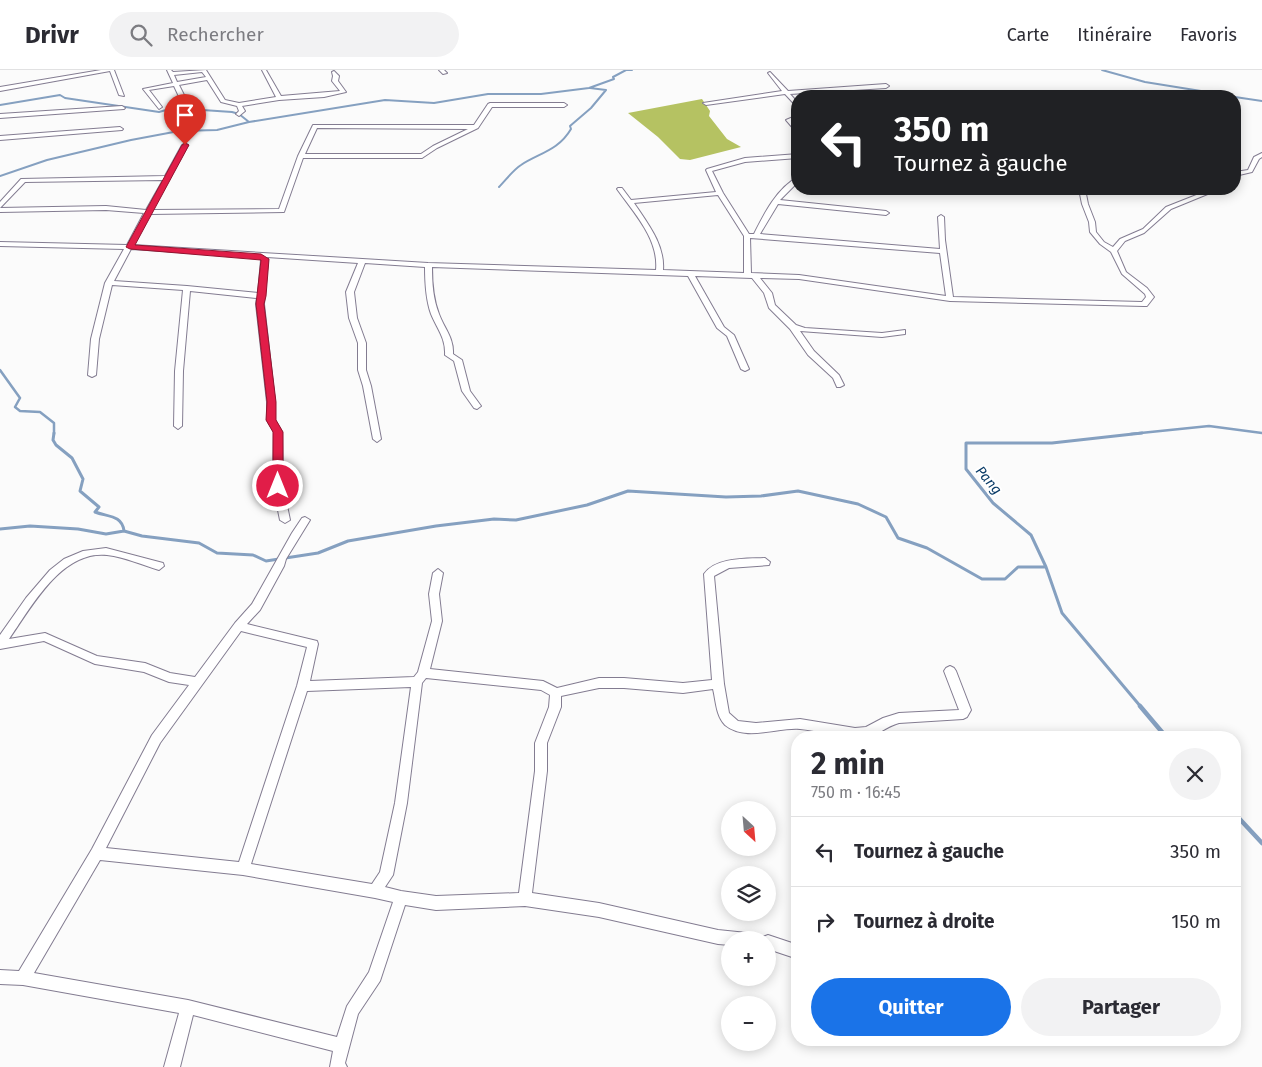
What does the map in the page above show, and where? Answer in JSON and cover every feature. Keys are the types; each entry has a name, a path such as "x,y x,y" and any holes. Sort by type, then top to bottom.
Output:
{"street":[{"path":"69,70 70,77"},
{"path":"0,90 111,70 122,94"},
{"path":"185,103 169,72 204,70 223,101 239,105 279,98 342,92 335,81 336,76 331,71"},
{"path":"264,70 279,98"},
{"path":"331,71 343,70"},
{"path":"770,73 791,99"},
{"path":"160,108 146,89 210,78"},
{"path":"828,90 886,86"},
{"path":"706,103 791,93"},
{"path":"239,105 242,111 239,114"},
{"path":"301,156 422,156 476,127 490,105 564,105"},
{"path":"0,116 122,108"},
{"path":"0,210 106,208 150,212 282,211 301,156 315,126 476,127"},
{"path":"0,138 120,129"},
{"path":"92,375 95,339 109,283 150,212 185,145"},
{"path":"1241,173 1251,171 1254,168 1256,158 1262,155"},
{"path":"791,157 745,160 709,170 720,193 747,236 751,275 768,293 772,306 792,327 811,353 836,377 840,385"},
{"path":"0,206 23,180 167,178"},
{"path":"756,236 764,219 791,184"},
{"path":"620,189 639,214 660,257 659,272"},
{"path":"630,202 720,193"},
{"path":"0,244 130,247 428,265 799,277 950,299 1144,304 1150,297 1149,293 1125,274 1114,251 1102,243 1093,232 1084,195"},
{"path":"1114,251 1120,241 1141,232 1164,211 1180,202 1202,195"},
{"path":"777,202 886,213"},
{"path":"941,217 950,299"},
{"path":"747,236 944,251"},
{"path":"261,256 265,259 260,304 271,402 271,420 278,432 278,486 285,520"},
{"path":"362,262 350,292 354,318 362,343 362,370 377,439"},
{"path":"428,265 432,306 449,339 449,355 458,360 462,384 469,399 477,406"},
{"path":"690,273 721,328 730,335 746,370"},
{"path":"109,283 186,288 262,296"},
{"path":"178,426 180,363 186,288"},
{"path":"792,327 805,330 882,335 902,332"},
{"path":"23,978 97,853 156,739 239,626 256,607 290,543 305,520"},
{"path":"0,644 44,582 76,557 101,550 159,566"},
{"path":"765,562 726,565 717,567 709,574 718,684 724,715 726,719 742,727 785,723 802,724 831,731"},
{"path":"376,891 386,875 401,803 420,677 437,621 434,594 438,573"},
{"path":"239,626 313,644 303,686 243,869"},
{"path":"0,644 45,637 95,660 145,668 169,677 197,682"},
{"path":"870,731 889,720 913,716 952,716 963,714 965,710 950,671"},
{"path":"303,686 420,677 543,686 556,693 599,684 624,683 683,688 718,684"},
{"path":"525,900 541,771 541,743 555,707 556,693"},
{"path":"97,853 243,869 436,903 525,900 599,910 721,937"},
{"path":"339,1067 337,1065 352,1011 375,976 401,898"},
{"path":"776,945 791,950"},
{"path":"0,978 23,978 188,1007 342,1046"},
{"path":"172,1067 188,1007"}],"green space":[{"path":"702,99 710,111 709,116 727,139 741,147 690,160 680,159 658,137 628,113"}],"waterway":[{"path":"249,122 385,100 434,103 488,94 541,94 589,88 614,79 613,77 626,70 632,70"},
{"name":"Pang","path":"1102,70 1145,82 1195,90"},
{"path":"499,187 518,167 548,151 560,142 571,129 570,126 591,108 606,90 590,88"},
{"path":"0,105 60,95 65,98 159,112 173,108 232,112 239,114 249,122"},
{"name":"Pang","path":"1241,98 1262,101"},
{"path":"0,176 47,160 131,140 179,131 217,130 249,122"},
{"path":"0,370 20,398 15,407 20,411 40,412 54,423 54,433"},
{"name":"Pang","path":"1131,434 1209,426 1262,433"},
{"path":"54,433 53,440 56,445 72,458 83,479 80,491 99,507 95,512 114,517 123,526 124,531"},
{"name":"Pang","path":"1046,567 1031,535 993,503 966,469 966,443 1052,443 1142,433"},
{"path":"124,531 142,536 199,543 217,553 253,555 266,561 318,553 348,541 436,526 494,519 516,520 587,505 628,491 726,497 761,496 798,491 858,504 886,517 898,538 927,548 982,579 1005,579 1018,567 1046,567"},
{"path":"0,529 30,526 78,529 106,534 124,531"},
{"name":"Pang","path":"1046,567 1062,613 1141,707"},
{"name":"Pang","path":"1140,706 1161,731"},
{"name":"Pang","path":"1241,820 1262,843"}],"route":[{"path":"185,145 130,247 261,256 265,259 264,284 260,304 271,402 271,420 278,432 278,486"}]}
